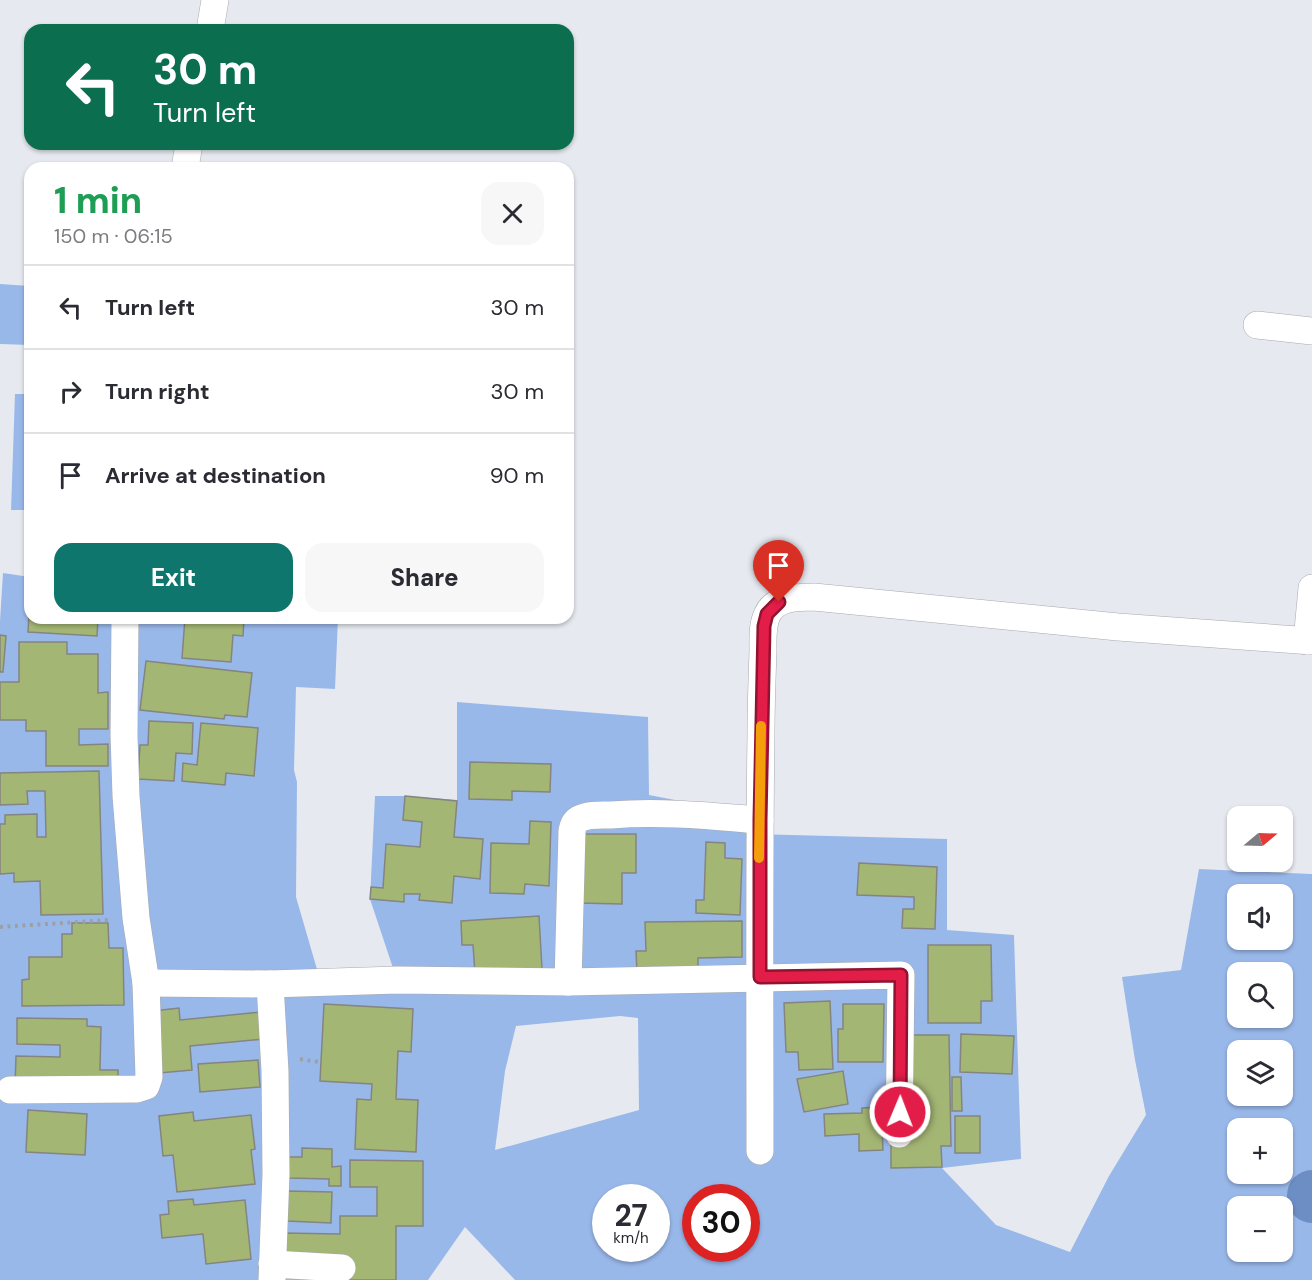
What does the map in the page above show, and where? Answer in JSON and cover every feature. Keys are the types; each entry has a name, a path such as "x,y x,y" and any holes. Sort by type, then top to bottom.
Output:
{"street":[{"path":"211,24 215,0"},
{"path":"1257,325 1312,332"},
{"path":"759,1151 760,820 764,626 767,614 772,608 779,602 789,599 814,597 1118,627 1309,641 1312,588"},
{"path":"10,1090 137,1089 146,1086 149,1077 146,982 136,918 126,786 125,624"},
{"path":"568,982 574,823 590,816 636,813 760,820"},
{"path":"146,982 270,984 397,980 568,982 901,975 899,1134"},
{"path":"270,984 275,1071 276,1151 272,1272 342,1268"}],"path":[{"path":"0,927 136,918"}],"shaded area":[{"path":"0,284 24,286 24,345 0,344"},
{"path":"15,394 24,394 24,510 11,510"},
{"path":"3,573 24,576 24,624 338,624 335,689 296,687 294,770 297,782 296,897 321,983 397,980 370,899 375,796 457,800 457,702 648,717 649,795 696,804 755,834 947,839 947,930 1014,935 1021,1159 942,1168 996,1225 1070,1252 1109,1176 1146,1115 1122,977 1181,970 1199,869 1312,874 1312,1280 515,1280 465,1227 428,1280 0,1280 0,621","holes":["620,1016 638,1018 639,1110 495,1150 505,1071 516,1026"]}],"building":[{"path":"28,624 98,624 97,636 28,632"},
{"path":"185,624 244,624 243,636 233,635 231,662 182,658"},
{"path":"0,635 6,636 3,672 0,672"},
{"path":"19,642 67,642 67,654 98,654 98,693 108,692 108,729 79,729 79,745 108,744 108,766 46,766 46,731 26,731 26,720 0,720 0,682 19,682"},
{"path":"146,661 252,673 247,717 225,715 224,719 140,710"},
{"path":"149,721 193,723 192,754 176,753 174,781 138,779 140,745 148,745"},
{"path":"201,723 258,728 254,776 226,773 225,785 182,781 183,763 197,765"},
{"path":"470,762 551,764 550,792 512,791 512,800 469,799"},
{"path":"99,771 103,914 41,915 40,881 14,882 14,873 0,874 0,824 5,824 5,815 37,814 37,837 46,837 45,791 27,791 28,804 0,805 0,773"},
{"path":"405,796 457,801 454,837 483,839 480,879 454,876 452,903 419,900 420,894 404,894 404,902 370,899 371,887 383,888 386,844 420,847 422,822 403,820"},
{"path":"530,821 551,822 549,886 525,884 524,894 490,893 491,843 529,844"},
{"path":"577,834 636,834 636,873 622,873 622,904 577,903"},
{"path":"706,842 725,843 725,858 742,859 740,915 696,913 696,900 704,900"},
{"path":"859,863 937,867 935,929 902,928 903,909 914,909 914,897 857,895"},
{"path":"539,916 542,969 475,973 473,945 462,945 461,921"},
{"path":"742,921 742,957 698,958 698,972 637,973 636,951 646,951 645,922"},
{"path":"72,923 108,923 109,948 123,948 124,1005 22,1006 22,980 29,979 29,957 62,957 62,934 72,934"},
{"path":"928,945 991,945 992,1001 981,1001 981,1023 928,1023"},
{"path":"830,1001 833,1069 799,1070 798,1052 786,1052 784,1003"},
{"path":"324,1004 413,1009 411,1052 398,1051 396,1099 418,1100 416,1152 355,1149 357,1099 371,1100 372,1084 320,1081"},
{"path":"843,1004 884,1004 883,1062 838,1062 838,1029 843,1029"},
{"path":"179,1008 180,1020 262,1012 265,1039 190,1046 192,1070 159,1073 153,1011"},
{"path":"17,1018 87,1019 87,1026 101,1027 100,1070 118,1070 118,1088 15,1086 16,1056 60,1057 60,1045 17,1044"},
{"path":"961,1034 1014,1036 1012,1074 960,1072"},
{"path":"902,1035 949,1035 951,1146 941,1146 942,1167 891,1168 891,1140"},
{"path":"258,1060 260,1087 200,1092 198,1064"},
{"path":"843,1071 848,1104 804,1112 797,1079"},
{"path":"952,1077 961,1077 962,1111 952,1111"},
{"path":"881,1107 883,1150 859,1151 859,1134 825,1136 824,1114 862,1113 862,1108"},
{"path":"28,1110 87,1114 85,1155 26,1152"},
{"path":"193,1112 194,1121 251,1115 255,1149 251,1150 255,1184 177,1192 173,1155 163,1156 159,1116"},
{"path":"955,1116 980,1116 980,1153 955,1153"},
{"path":"302,1148 332,1149 332,1167 341,1166 341,1186 329,1186 329,1179 288,1178 289,1157 302,1157"},
{"path":"350,1160 423,1161 423,1226 396,1226 396,1280 343,1280 284,1262 284,1233 340,1234 340,1216 377,1216 377,1187 350,1187"},
{"path":"287,1191 332,1192 331,1223 287,1221"},
{"path":"193,1199 194,1205 245,1200 251,1259 206,1264 203,1234 162,1238 160,1215 169,1214 168,1201"}],"slow traffic":[{"path":"759,858 761,726"}],"route":[{"path":"779,602 767,614 764,626 760,977 901,975 900,1112"}]}
